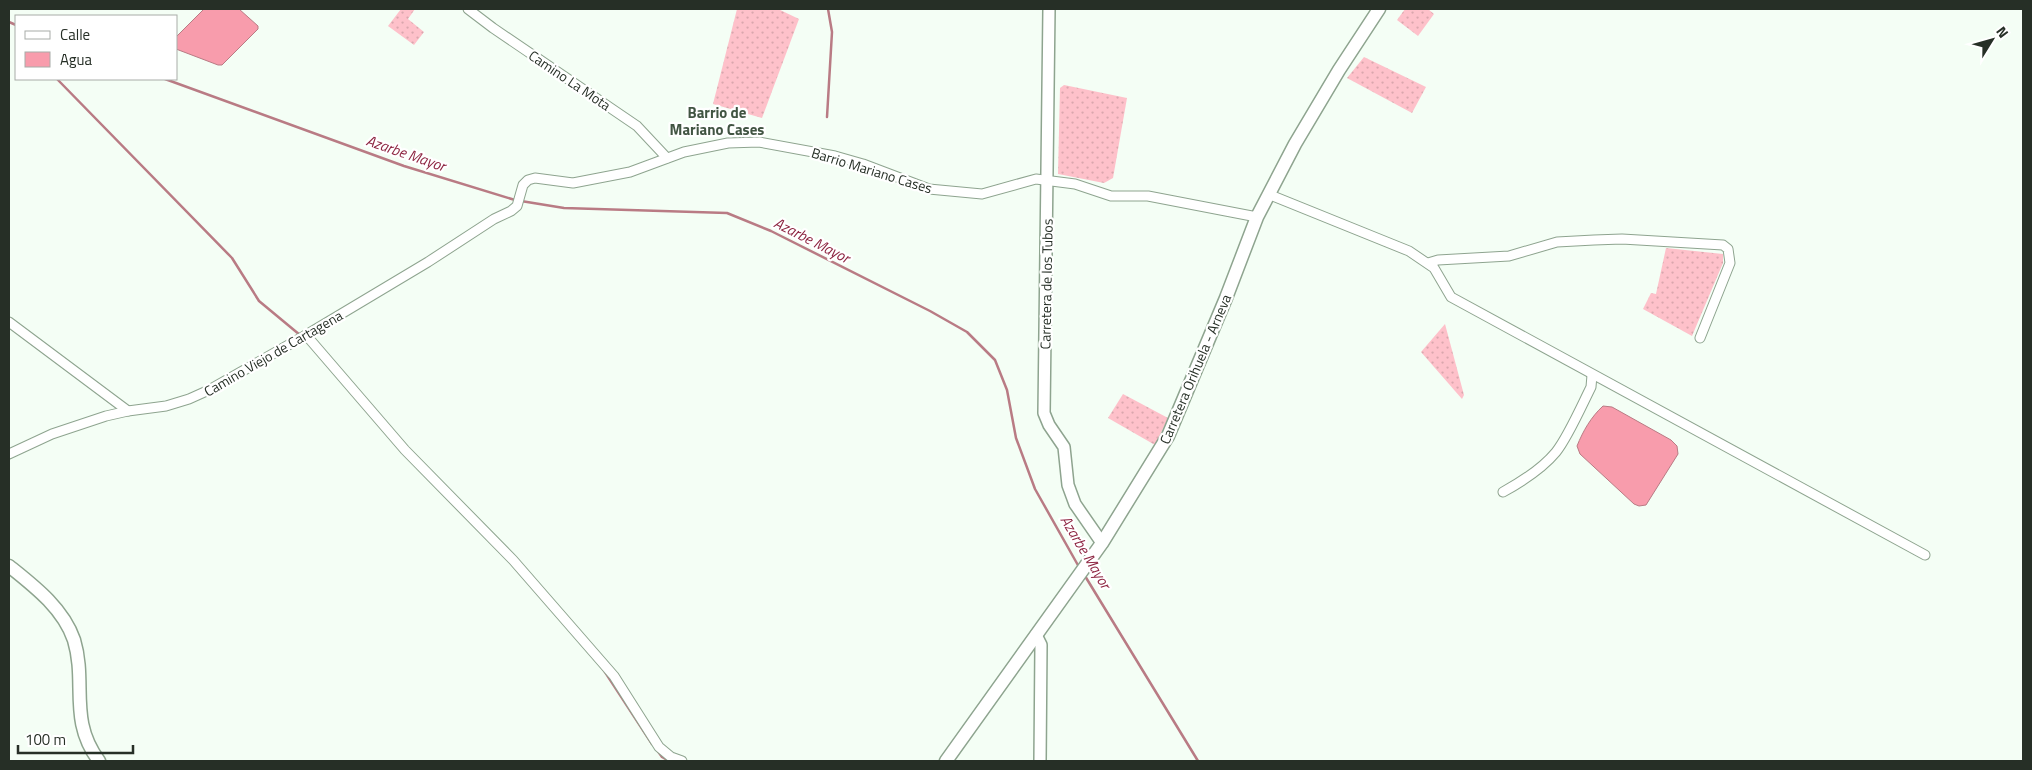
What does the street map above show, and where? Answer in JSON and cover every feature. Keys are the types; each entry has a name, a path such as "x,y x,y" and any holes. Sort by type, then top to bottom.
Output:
{"main road":[{"name":"Carretera Orihuela - Arneva","path":"946,761 1102,543 1168,436 1268,194 1339,70 1379,9"},
{"path":"9,566 46,598 70,630 77,651 80,716 83,731 88,744 99,761"}],"street":[{"name":"Camino La Mota","path":"468,9 636,126 667,158"},
{"name":"Carretera de los Tubos","path":"1049,9 1044,413 1049,425 1064,447 1068,486 1075,504 1102,543"},
{"name":"Barrio Mariano Cases","path":"517,206 523,185 528,180 535,178 573,183 630,172 684,152 728,143 759,142 834,156 863,164 929,189 982,194 1036,178 1075,184 1111,196 1148,196 1257,217"},
{"path":"1268,194 1408,251 1428,263 1440,276 1451,297 1925,555"},
{"name":"Camino Viejo de Cartagena","path":"9,454 52,434 106,416 166,406 189,399 230,379 428,262 517,206"},
{"path":"1428,263 1438,260 1509,256 1557,242 1622,239 1722,246 1728,249 1730,263 1700,338"},
{"path":"9,322 128,411"},
{"path":"306,335 404,450 513,560 614,676 659,747 671,758 682,761"},
{"path":"1503,492 1521,483 1538,470 1557,451 1591,387 1592,375"},
{"path":"1036,635 1041,645 1040,761"}],"shaded area":[{"path":"401,9 415,9 408,19 424,32 414,45 388,26"},
{"path":"737,9 778,9 799,19 762,118 713,104"},
{"path":"1405,9 1428,9 1434,14 1418,36 1397,20"},
{"path":"1364,57 1426,87 1412,113 1347,78"},
{"path":"1064,85 1127,98 1113,178 1104,183 1058,174 1060,88"},
{"path":"1666,248 1723,254 1723,263 1692,336 1643,309 1651,293 1656,294"},
{"path":"1445,324 1464,395 1462,399 1421,352"},
{"path":"1123,394 1168,418 1155,445 1108,418"}],"water":[{"path":"204,9 239,9 258,26 258,29 222,65 178,50 178,35"},
{"path":"1603,406 1612,407 1671,440 1677,446 1678,454 1646,505 1639,506 1634,504 1580,454 1577,446 1582,435 1591,420"}],"waterway":[{"path":"827,117 832,32 828,9"},
{"name":"Azarbe Mayor","path":"9,22 15,25"},
{"path":"58,80 232,258 259,301 300,335"},
{"name":"Azarbe Mayor","path":"168,80 404,166 515,200"},
{"name":"Azarbe Mayor","path":"521,201 564,208 727,213 771,231 930,311 967,332 995,360 1007,390 1016,438 1035,489 1079,567"},
{"name":"Azarbe Mayor","path":"1085,576 1198,761"},
{"path":"603,669 652,744"},
{"path":"657,750 662,757 669,761"}],"district":[{"name":"Barrio de Mariano Cases","path":"717,120"}]}
